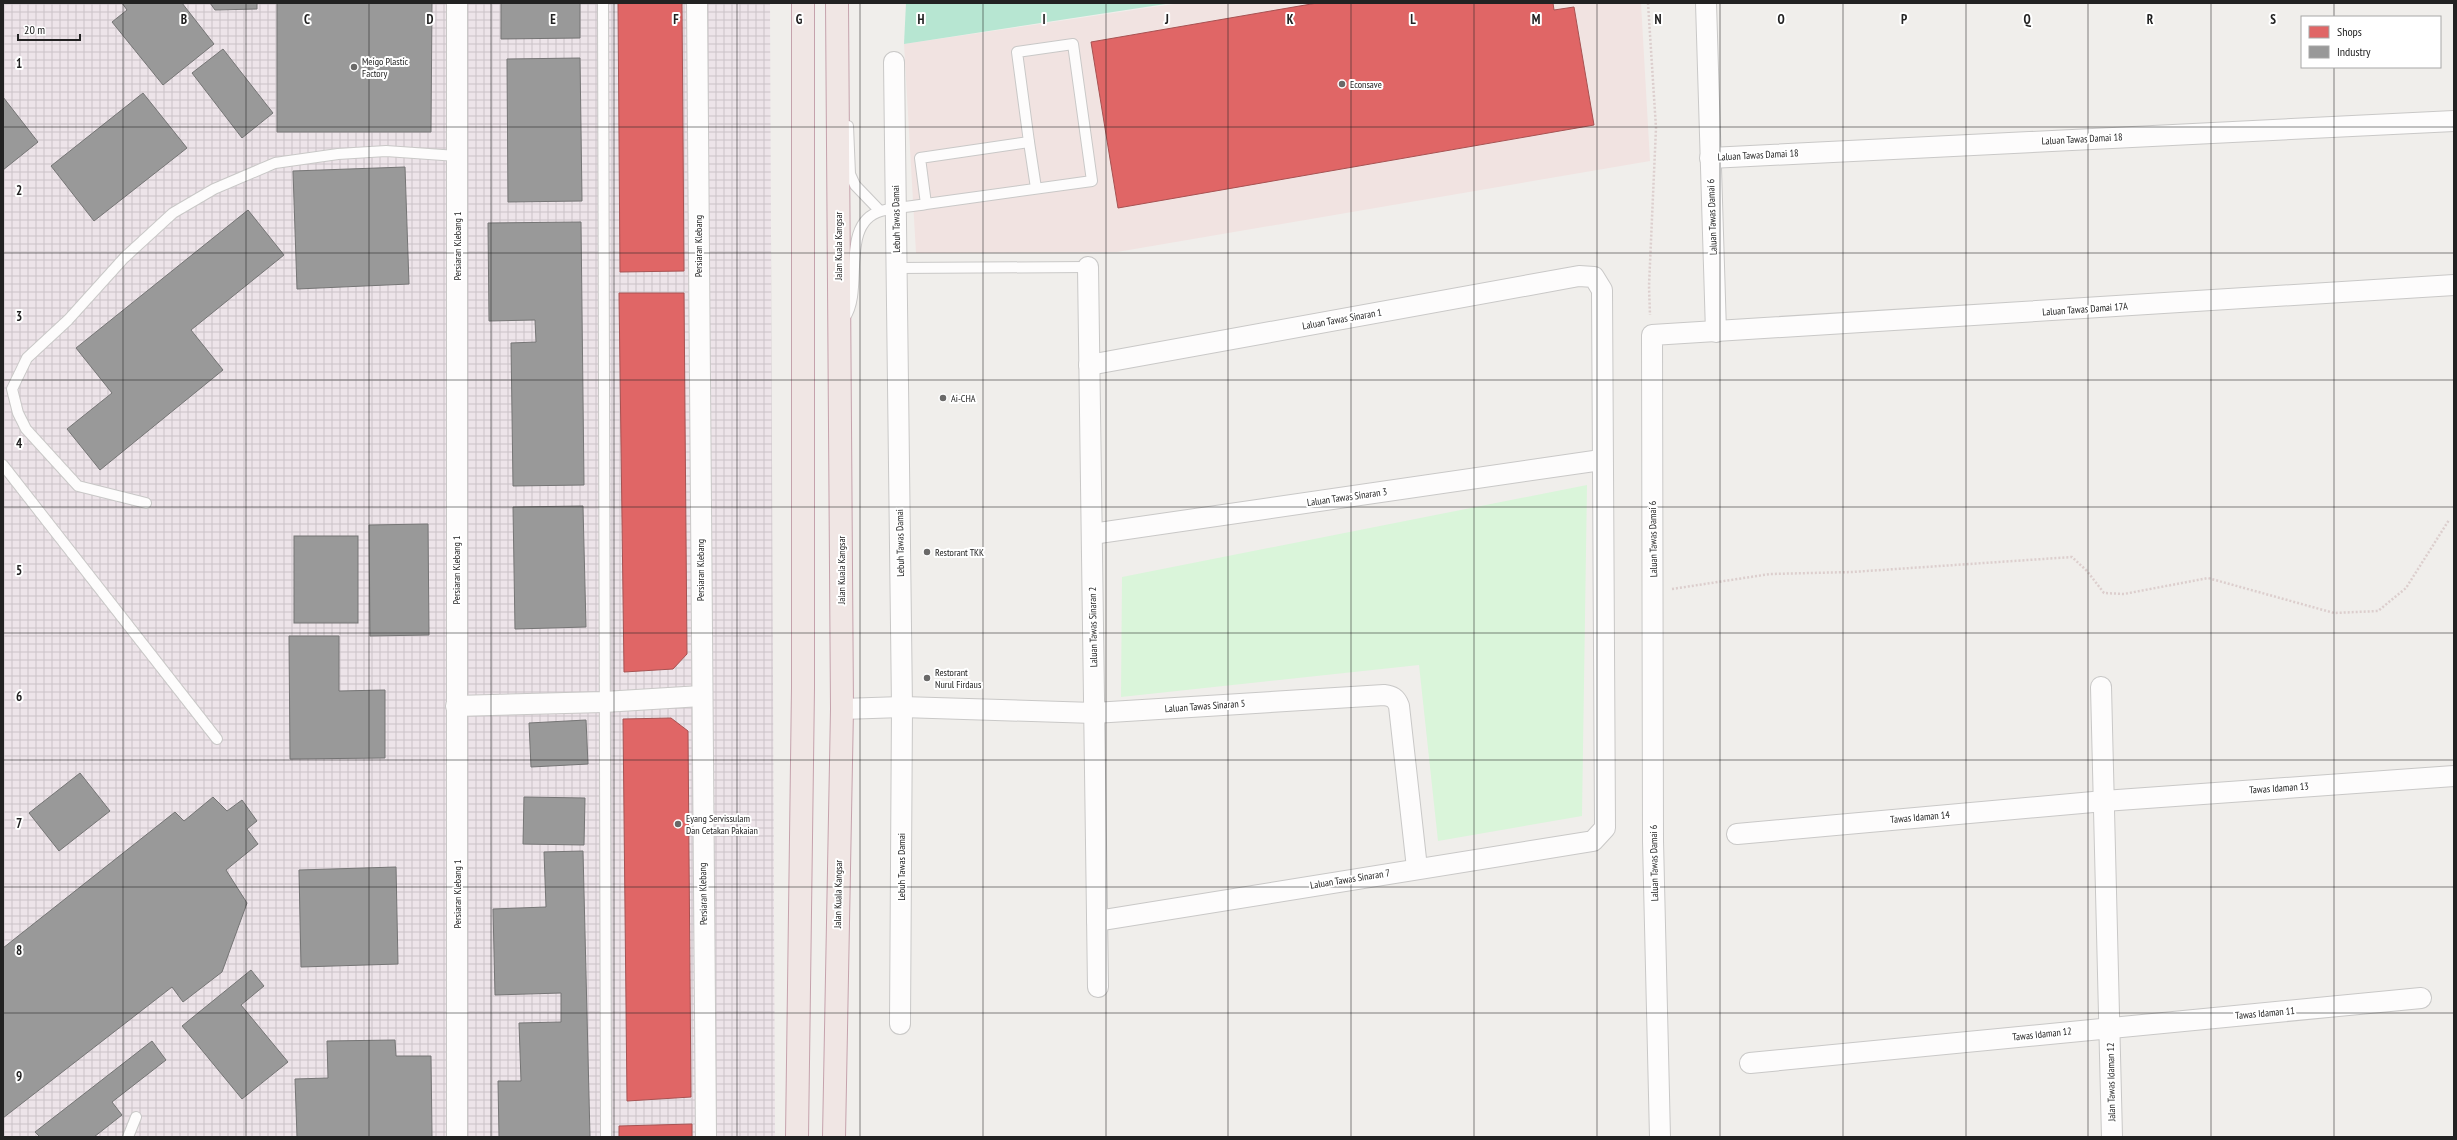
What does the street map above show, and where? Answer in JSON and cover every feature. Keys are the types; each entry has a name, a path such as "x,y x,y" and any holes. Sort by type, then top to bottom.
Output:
{"highway":[{"path":"797,1137 803,688 803,3"},
{"name":"Jalan Kuala Kangsar","path":"834,1137 842,709 837,3"}],"street":[{"name":"Persiaran Klebang 1","path":"457,3 457,1137"},
{"name":"Persiaran Klebang","path":"697,3 701,696 706,1137"},
{"name":"Laluan Tawas Damai 6","path":"1706,3 1716,332"},
{"name":"Lebuh Tawas Damai","path":"894,62 888,210 897,268 902,707 900,1024"},
{"name":"Laluan Tawas Damai 18","path":"1710,158 2454,121"},
{"name":"Laluan Tawas Sinaran 2","path":"1088,267 1098,987"},
{"name":"Laluan Tawas Sinaran 1","path":"1089,365 1579,276 1594,277 1602,290 1601,460"},
{"name":"Laluan Tawas Damai 17A","path":"1716,332 2454,285"},
{"path":"1651,339 1657,333 1716,332"},
{"name":"Laluan Tawas Damai 6","path":"1651,339 1654,592 1653,841 1660,1137"},
{"name":"Laluan Tawas Sinaran 3","path":"1092,534 1601,460"},
{"name":"Laluan Tawas Sinaran 7","path":"1097,921 1417,868 1593,841 1600,835 1605,828 1601,460"},
{"path":"2101,687 2109,1028"},
{"name":"Laluan Tawas Sinaran 5","path":"842,709 902,707 1094,713 1384,694 1396,699 1399,706 1417,868"},
{"path":"456,706 604,702 701,696"},
{"name":"Tawas Idaman 13","path":"2104,801 2454,776"},
{"name":"Tawas Idaman 14","path":"1737,834 2104,801"},
{"name":"Tawas Idaman 11","path":"2109,1028 2421,998"},
{"name":"Tawas Idaman 12","path":"1750,1063 2109,1028"},
{"name":"Jalan Tawas Idaman 12","path":"2109,1028 2112,1137"}],"lane":[{"path":"603,3 606,1137"},
{"path":"839,326 848,312 853,295 853,267 857,238 866,219 888,210 1092,181 1073,44 1017,52 1036,188"},
{"path":"837,69 846,78 848,85 850,174 856,185 888,210"},
{"path":"926,204 920,158 1029,142"},
{"path":"146,503 78,486 26,428 18,413 12,389 27,358 68,320 124,258 173,213 214,189 275,163 338,154 386,151 457,156"},
{"path":"897,268 1088,267"},
{"path":"3,465 217,739"},
{"path":"128,1137 136,1117"}],"path":[{"path":"1648,3 1656,128 1649,286 1651,339"},
{"path":"1654,592 1770,574 1860,572 2072,558 2087,570 2104,593 2124,594 2208,578 2334,613 2378,611 2406,588 2449,520"}],"shaded area":[{"path":"3,3 770,3 775,1137 3,1137"},
{"path":"1181,3 1641,3 1650,161 1117,252 916,253 904,44"}],"green space":[{"path":"906,3 1172,3 904,44"},
{"path":"1587,485 1582,816 1438,841 1419,665 1121,697 1122,577"}],"building: Shops":[{"path":"618,3 682,3 684,271 620,272"},
{"name":"Econsave","path":"1317,3 1553,3 1554,10 1574,7 1594,125 1118,208 1091,42"},
{"path":"619,293 684,293 687,654 673,669 624,672"},
{"path":"671,718 688,731 691,1097 627,1101 623,719"},
{"path":"692,1124 692,1137 619,1137 619,1126"}],"building: Industry":[{"path":"122,3 182,3 214,44 163,85 112,22 127,10"},
{"path":"210,3 257,3 257,9 215,10"},
{"name":"Meigo Plastic Factory","path":"277,3 432,3 431,132 277,132"},
{"path":"501,3 580,3 580,38 501,39"},
{"path":"223,49 273,113 242,138 192,73"},
{"path":"580,58 582,201 508,202 507,59"},
{"path":"143,93 187,148 94,221 51,166"},
{"path":"3,97 38,142 3,170"},
{"path":"405,167 409,284 297,289 293,171"},
{"path":"248,210 284,255 191,330 223,370 100,470 67,429 112,393 76,348"},
{"path":"581,222 584,485 513,486 511,343 536,342 535,320 489,321 488,223"},
{"path":"583,506 586,627 515,629 513,507"},
{"path":"428,524 429,635 370,636 369,525"},
{"path":"294,536 358,536 358,623 294,623"},
{"path":"289,636 339,636 339,691 385,690 385,758 290,759"},
{"path":"586,720 588,764 531,767 529,723"},
{"path":"80,773 110,811 59,851 29,813"},
{"path":"213,797 227,811 242,800 257,821 247,829 258,844 226,870 247,903 222,972 183,1002 172,987 3,1118 3,948 175,812 184,821"},
{"path":"524,797 585,798 584,845 523,844"},
{"path":"583,851 590,1137 499,1137 498,1081 521,1081 519,1023 561,1022 561,993 495,995 493,909 546,907 544,852"},
{"path":"396,867 398,964 301,967 299,870"},
{"path":"251,970 264,986 241,1005 288,1062 242,1099 182,1026"},
{"path":"395,1040 396,1056 431,1056 432,1137 297,1137 295,1079 328,1078 327,1041"},
{"path":"152,1041 166,1060 112,1102 122,1115 94,1137 40,1137 35,1132"}],"place":[{"name":"Meigo Plastic Factory","path":"354,67"},
{"name":"Econsave","path":"1342,84"},
{"name":"Ai-CHA","path":"943,398"},
{"name":"Restorant TKK","path":"927,552"},
{"name":"Restorant Nurul Firdaus","path":"927,678"},
{"name":"Eyang Servissulam Dan Cetakan Pakaian","path":"678,824"}]}
